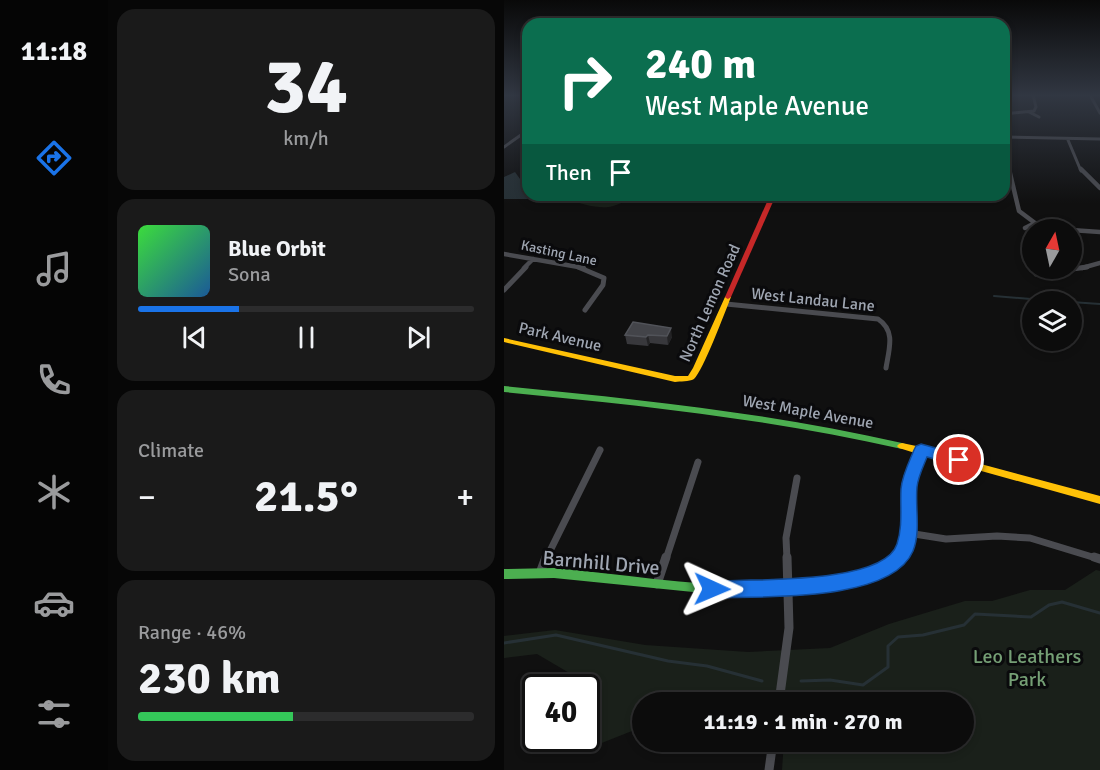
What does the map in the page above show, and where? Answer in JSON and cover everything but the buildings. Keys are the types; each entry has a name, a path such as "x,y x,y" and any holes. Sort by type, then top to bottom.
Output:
{"street":[{"path":"504,147 522,134"},
{"path":"1010,137 1100,140"},
{"path":"1068,140 1082,172 1100,188"},
{"path":"1010,174 1019,211 1030,219"},
{"name":"North Lemon Road","path":"609,364 675,379 690,378 697,369 770,201"},
{"path":"1082,231 1100,232"},
{"name":"Kasting Lane","path":"504,254 588,269 602,275 603,285 585,310"},
{"path":"504,290 533,259"},
{"path":"1082,268 1100,263"},
{"name":"West Landau Lane","path":"726,304 878,319 885,323 891,333 886,368"},
{"name":"Park Avenue","path":"504,340 609,364"},
{"name":"West Maple Avenue","path":"504,389 717,411 833,430 921,450 1100,500"},
{"path":"540,573 553,541 600,450"},
{"name":"Barnhill Drive","path":"504,574 540,573 729,590 844,581 879,573 900,558 908,533 909,486 921,450"},
{"path":"657,585 698,462"},
{"path":"780,692 789,628 786,538 797,478"},
{"path":"908,533 946,539 997,536 1030,538 1100,559"},
{"path":"769,770 771,752"}],"green space":[{"path":"571,201 624,201 612,206 591,206"},
{"name":"Leo Leathers Park","path":"1096,570 1100,571 1100,770 782,770 783,752 974,752 974,692 632,692 632,731 600,744 600,674 571,674 537,654 504,658 504,636 555,630 645,645 748,652 830,648 889,624 965,601 992,601 1030,590 1065,590"}],"shaded area":[{"path":"515,172 522,182 522,199 504,199 504,177"}],"waterway":[{"path":"994,296 1022,298"},
{"path":"1082,303 1100,304"},
{"path":"801,681 830,680 863,685 888,667 888,646 898,637 923,635 964,625 975,614 1031,617 1049,605 1062,602 1100,613"},
{"path":"504,643 556,635 668,661 707,666 762,681"}],"traffic: fast":[{"path":"504,389 754,417 902,446"},
{"path":"504,574 554,573 723,590 756,591 823,585"}],"traffic: slow":[{"path":"504,340 675,379 690,378 697,369 728,297"},
{"path":"902,446 1100,500"},
{"path":"823,585 879,572 896,562 902,554 908,534 910,485 921,450"}],"traffic: jam":[{"path":"728,297 770,201"}],"route":[{"path":"712,589 809,586 879,573 900,558 905,549 908,540 909,486 921,450 959,460"}]}
